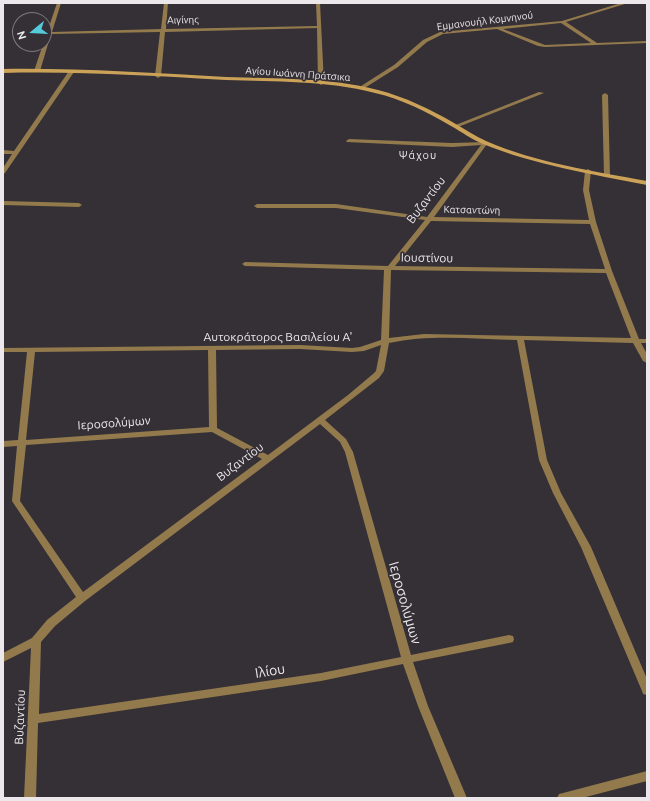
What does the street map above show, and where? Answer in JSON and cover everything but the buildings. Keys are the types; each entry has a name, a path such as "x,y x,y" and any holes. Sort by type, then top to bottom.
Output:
{"main road":[{"name":"Αγίου Ιωάννη Πράτσικα","path":"3,72 37,70 321,83 361,88 400,99 456,126 485,143 520,155 647,183"}],"street":[{"path":"52,24 59,3"},
{"path":"158,76 166,3"},
{"path":"318,3 321,83"},
{"name":"Εμμανουήλ Κομνηνού","path":"361,88 396,66 425,41 442,33 562,22 626,3"},
{"path":"562,22 595,43"},
{"name":"Αιγίνης","path":"52,33 163,29 318,27"},
{"path":"498,28 540,45 552,46 647,42"},
{"path":"37,70 43,52"},
{"path":"3,172 71,72"},
{"path":"456,126 541,93"},
{"path":"605,95 607,175"},
{"path":"348,142 452,145 485,143"},
{"name":"Βυζαντίου","path":"30,798 36,641 51,623 82,598 267,458 320,420 376,376 380,371 385,341 387,271 429,219 485,143"},
{"path":"3,152 16,153"},
{"path":"588,171 586,190 593,222 609,271 636,341 647,361"},
{"path":"3,203 79,205"},
{"name":"Κατσαντώνη","path":"257,206 336,206 429,219 593,222"},
{"name":"Ιουστίνου","path":"245,264 389,268 609,271"},
{"name":"Αυτοκράτορος Βασιλείου A'","path":"3,350 300,347 361,349 385,341 424,336 647,341"},
{"path":"520,338 543,460 557,493 586,547 647,691"},
{"path":"212,349 213,429 267,458"},
{"path":"32,350 16,501 82,598"},
{"name":"Ιεροσολύμων","path":"320,420 343,441 349,452 407,660 423,706 461,798"},
{"name":"Ιεροσολύμων","path":"3,444 213,429"},
{"name":"Ιλίου","path":"33,719 282,684 508,639"},
{"path":"3,658 36,641"},
{"path":"563,798 647,776"}],"district":[{"name":"Ψάχου","path":"418,155"}]}
